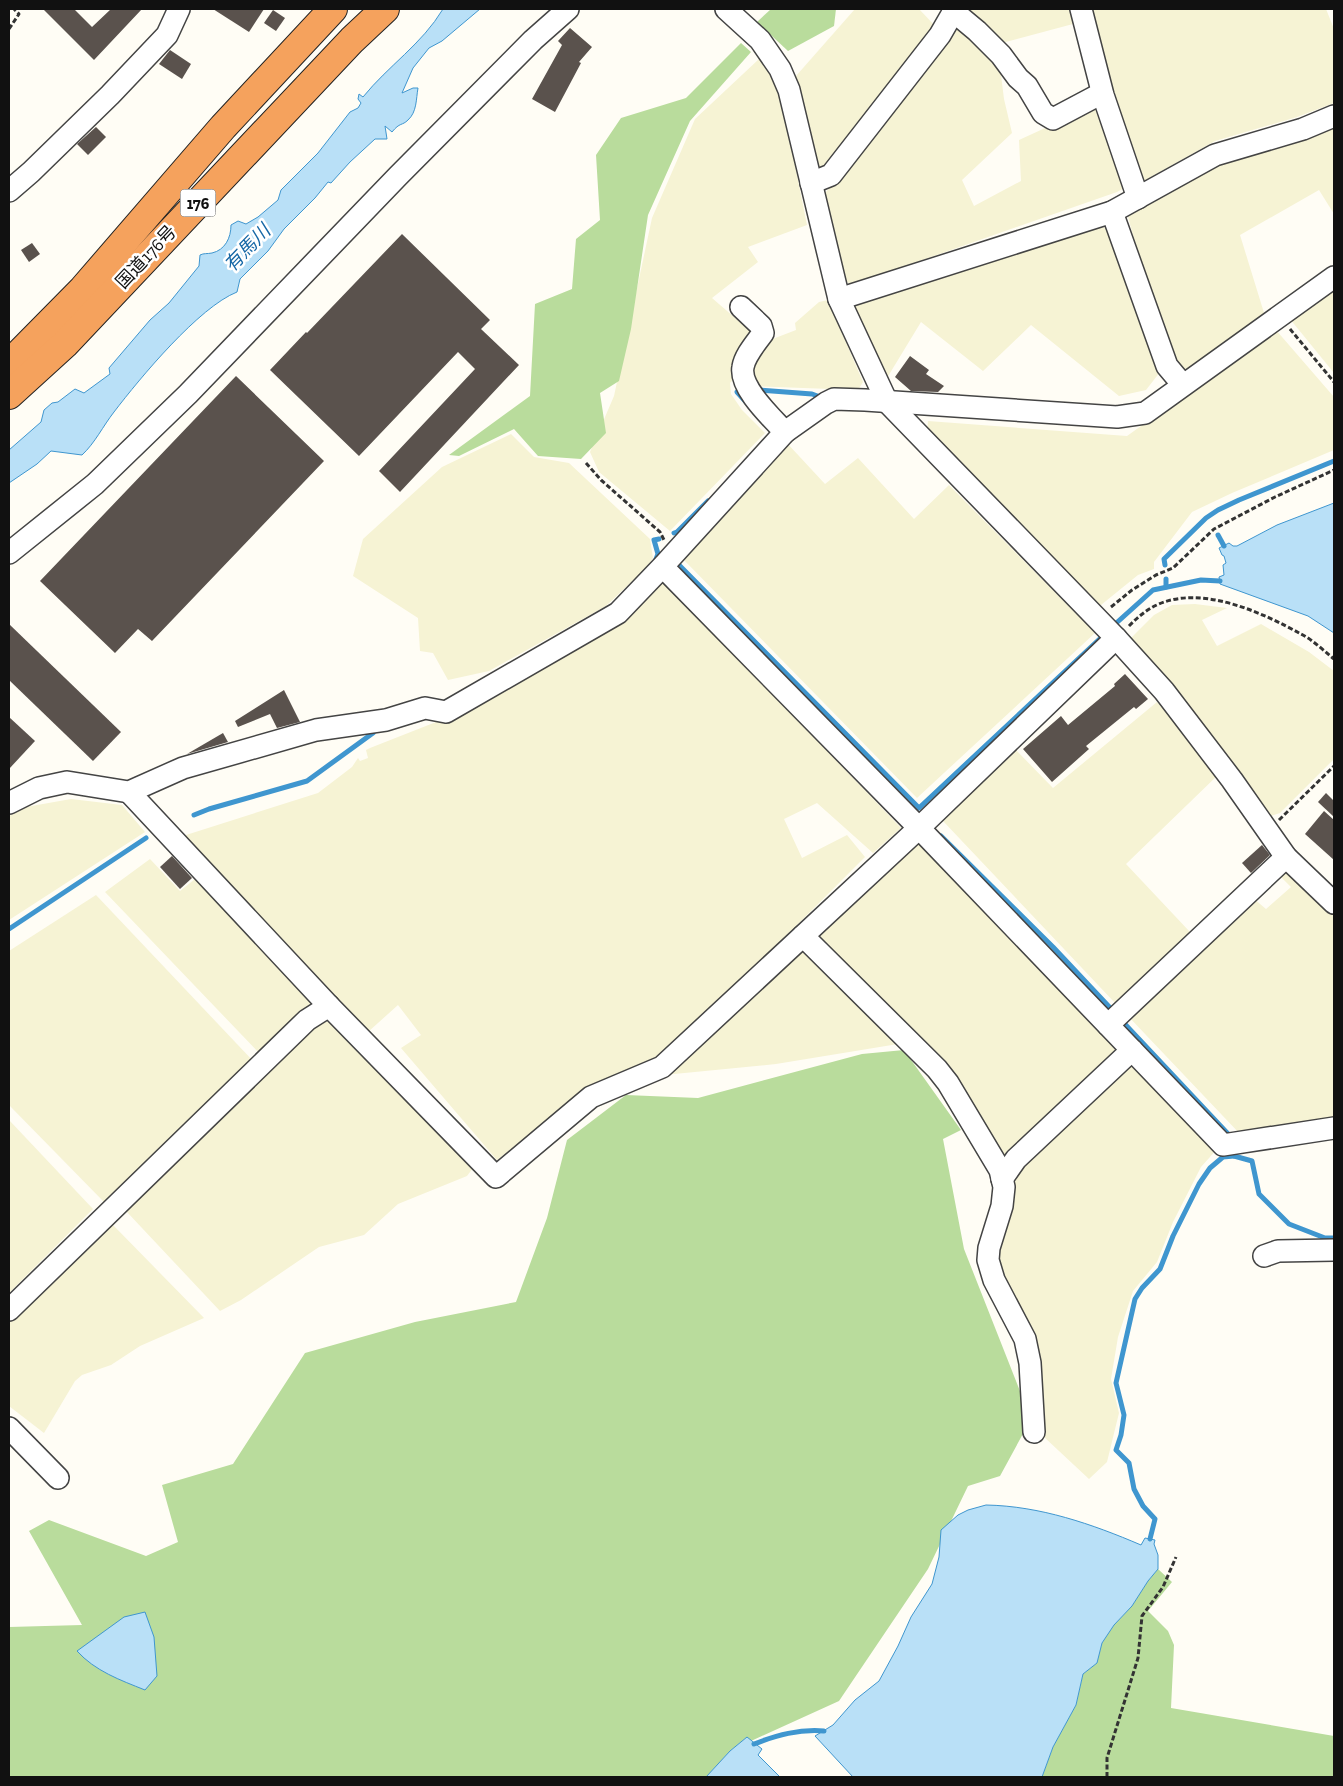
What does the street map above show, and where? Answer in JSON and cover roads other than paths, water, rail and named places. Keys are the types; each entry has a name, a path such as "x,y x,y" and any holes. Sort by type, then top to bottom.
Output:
{"highway":[{"name":"国道176号","path":"9,364 83,289 224,127 333,9"},
{"name":"国道176号","path":"9,394 65,344 352,40 385,9"}],"street":[{"path":"9,191 117,89 167,35 179,9"},
{"path":"9,553 95,484 168,413 398,176 526,47 568,9"},
{"path":"726,9 760,40 780,69 789,90 838,299 887,402 1116,638 1164,691 1232,780 1286,857 1334,903"},
{"path":"1080,9 1102,93 1138,198"},
{"path":"811,183 831,175 940,35 954,10 1001,55 1018,78 1027,86 1043,113 1053,119 1102,93"},
{"path":"838,299 1112,212 1215,155 1303,128 1334,116"},
{"path":"1112,212 1167,366 1180,382"},
{"path":"9,803 39,788 67,782 129,792 183,768 316,730 386,720 425,708 446,712 618,613 785,432 830,401 887,402 1117,417 1145,413 1180,382 1334,277"},
{"path":"741,307 761,326 763,333 744,361 742,370 745,382 759,404 785,432"},
{"path":"667,562 1223,1145 1334,1128"},
{"path":"129,792 329,1006 496,1177 591,1097 662,1067 919,828 1116,638"},
{"path":"1108,1025 1286,857"},
{"path":"803,936 948,1083 1000,1170 1004,1187 1002,1206 989,1248 988,1260 994,1280 1026,1339 1030,1363 1034,1432"},
{"path":"9,1310 307,1020 329,1006"},
{"path":"1002,1178 1016,1159 1132,1050"},
{"path":"1264,1256 1278,1251 1334,1250"},
{"path":"9,1428 58,1478"}],"water":[{"name":"有馬川","path":"443,9 480,9 442,41 429,48 413,68 402,93 418,88 415,109 411,117 392,132 385,126 387,139 375,139 331,183 328,182 284,229 268,251 240,279 237,292 205,312 154,363 82,455 51,451 37,464 9,483 9,450 41,422 44,410 75,389 84,393 110,374 109,368 150,320 169,303 199,266 200,255 212,253 224,246 230,234 231,225 238,221 246,224 258,217 278,200 281,190 318,153 350,112 358,108 361,103 358,99 359,94 363,97 435,22"},
{"path":"1334,503 1334,633 1308,616 1220,584 1219,577 1224,575 1223,565 1226,563 1219,548 1229,543 1237,546 1277,525"},
{"path":"986,1505 1026,1509 1085,1523 1141,1545 1145,1538 1155,1540 1158,1569 1132,1606 1114,1625 1102,1643 1097,1663 1083,1674 1076,1705 1053,1747 1042,1777 853,1777 815,1736 833,1725 855,1700 879,1681 911,1617 932,1584 939,1557 941,1530 958,1515"},
{"path":"145,1612 154,1637 157,1676 145,1690 117,1679 92,1664 77,1651 124,1617"},
{"path":"747,1737 762,1749 758,1755 780,1777 706,1777 730,1751"}],"waterway":[{"path":"760,390 812,394 823,398"},
{"path":"744,391 737,392 746,402"},
{"path":"1165,565 1164,559 1206,518 1218,510 1334,461"},
{"path":"674,533 708,501"},
{"path":"1218,535 1224,546"},
{"path":"655,562 658,554 654,540 659,539"},
{"path":"674,564 679,565 919,808 1105,634"},
{"path":"1166,579 1166,587"},
{"path":"1113,626 1153,590 1201,580 1220,581"},
{"path":"194,815 307,781 373,733"},
{"path":"941,836 1053,947 1114,1012"},
{"path":"9,929 146,838"},
{"path":"1121,1020 1231,1138"},
{"path":"1233,1149 1234,1156 1252,1161 1259,1194 1289,1224 1325,1238 1334,1238"},
{"path":"1150,1539 1155,1519 1143,1506 1134,1489 1129,1463 1116,1450 1121,1435 1124,1415 1116,1383 1135,1299 1142,1288 1160,1269 1173,1236 1199,1184 1210,1168 1223,1157 1234,1156"},
{"path":"754,1744 788,1733 824,1731"}]}
